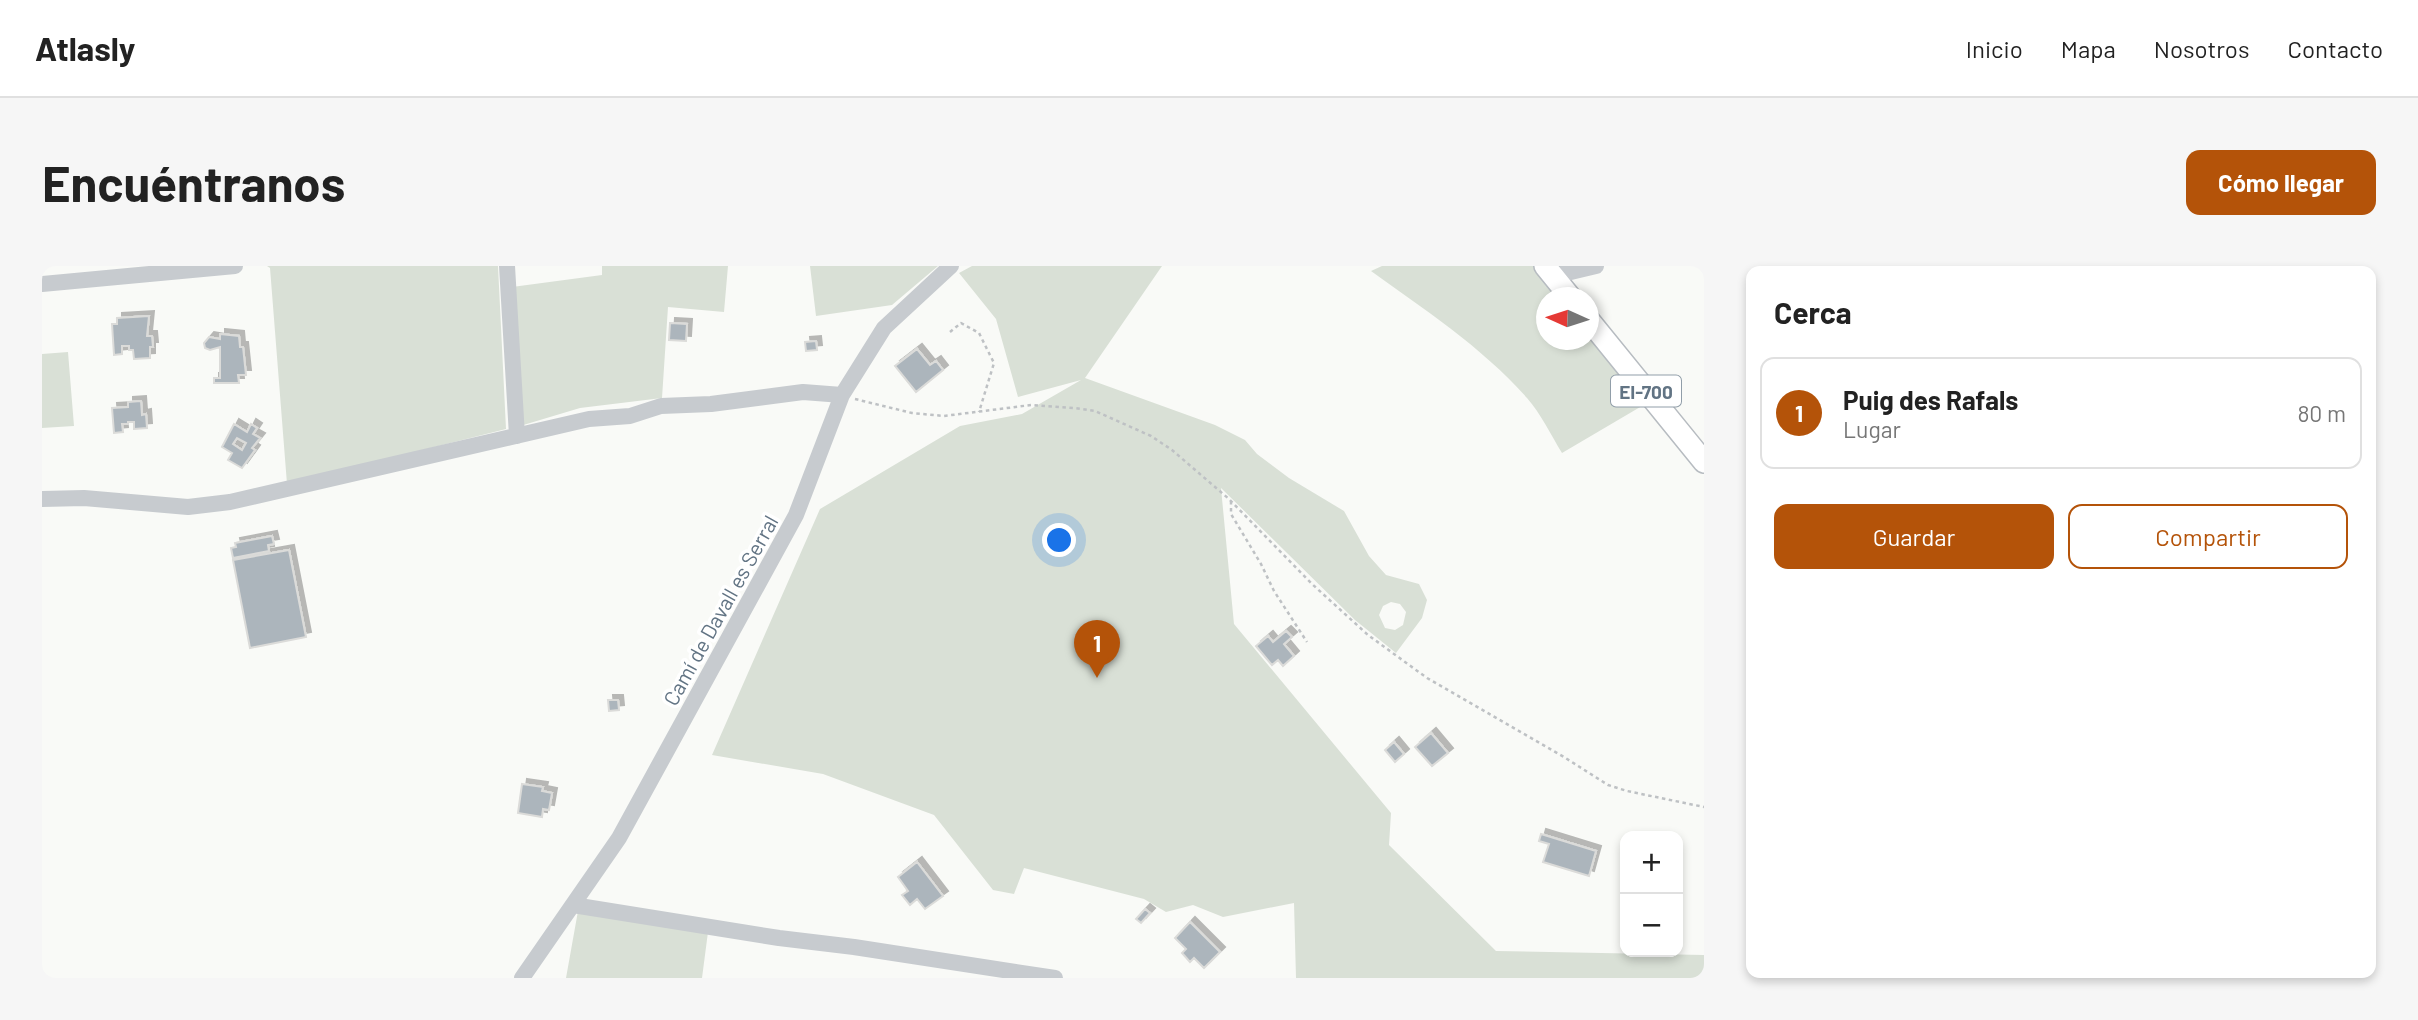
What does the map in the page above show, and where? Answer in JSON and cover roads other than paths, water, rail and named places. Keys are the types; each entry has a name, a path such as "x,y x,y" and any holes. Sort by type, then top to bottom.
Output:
{"main road":[{"path":"1549,271 1562,287"},
{"name":"EI-700","path":"1599,333 1704,462"}],"street":[{"path":"42,284 143,271 235,266"},
{"path":"507,266 517,436"},
{"name":"Camí de Davall es Serral","path":"522,978 619,838 796,515 842,395 884,328 951,266"},
{"path":"1549,271 1596,266"},
{"path":"42,499 84,498 188,507 230,502 589,419 630,416 661,406 711,404 803,391 842,395"},
{"path":"573,905 1055,978"}],"place":[{"name":"Puig des Rafals","path":"1097,678"}]}
